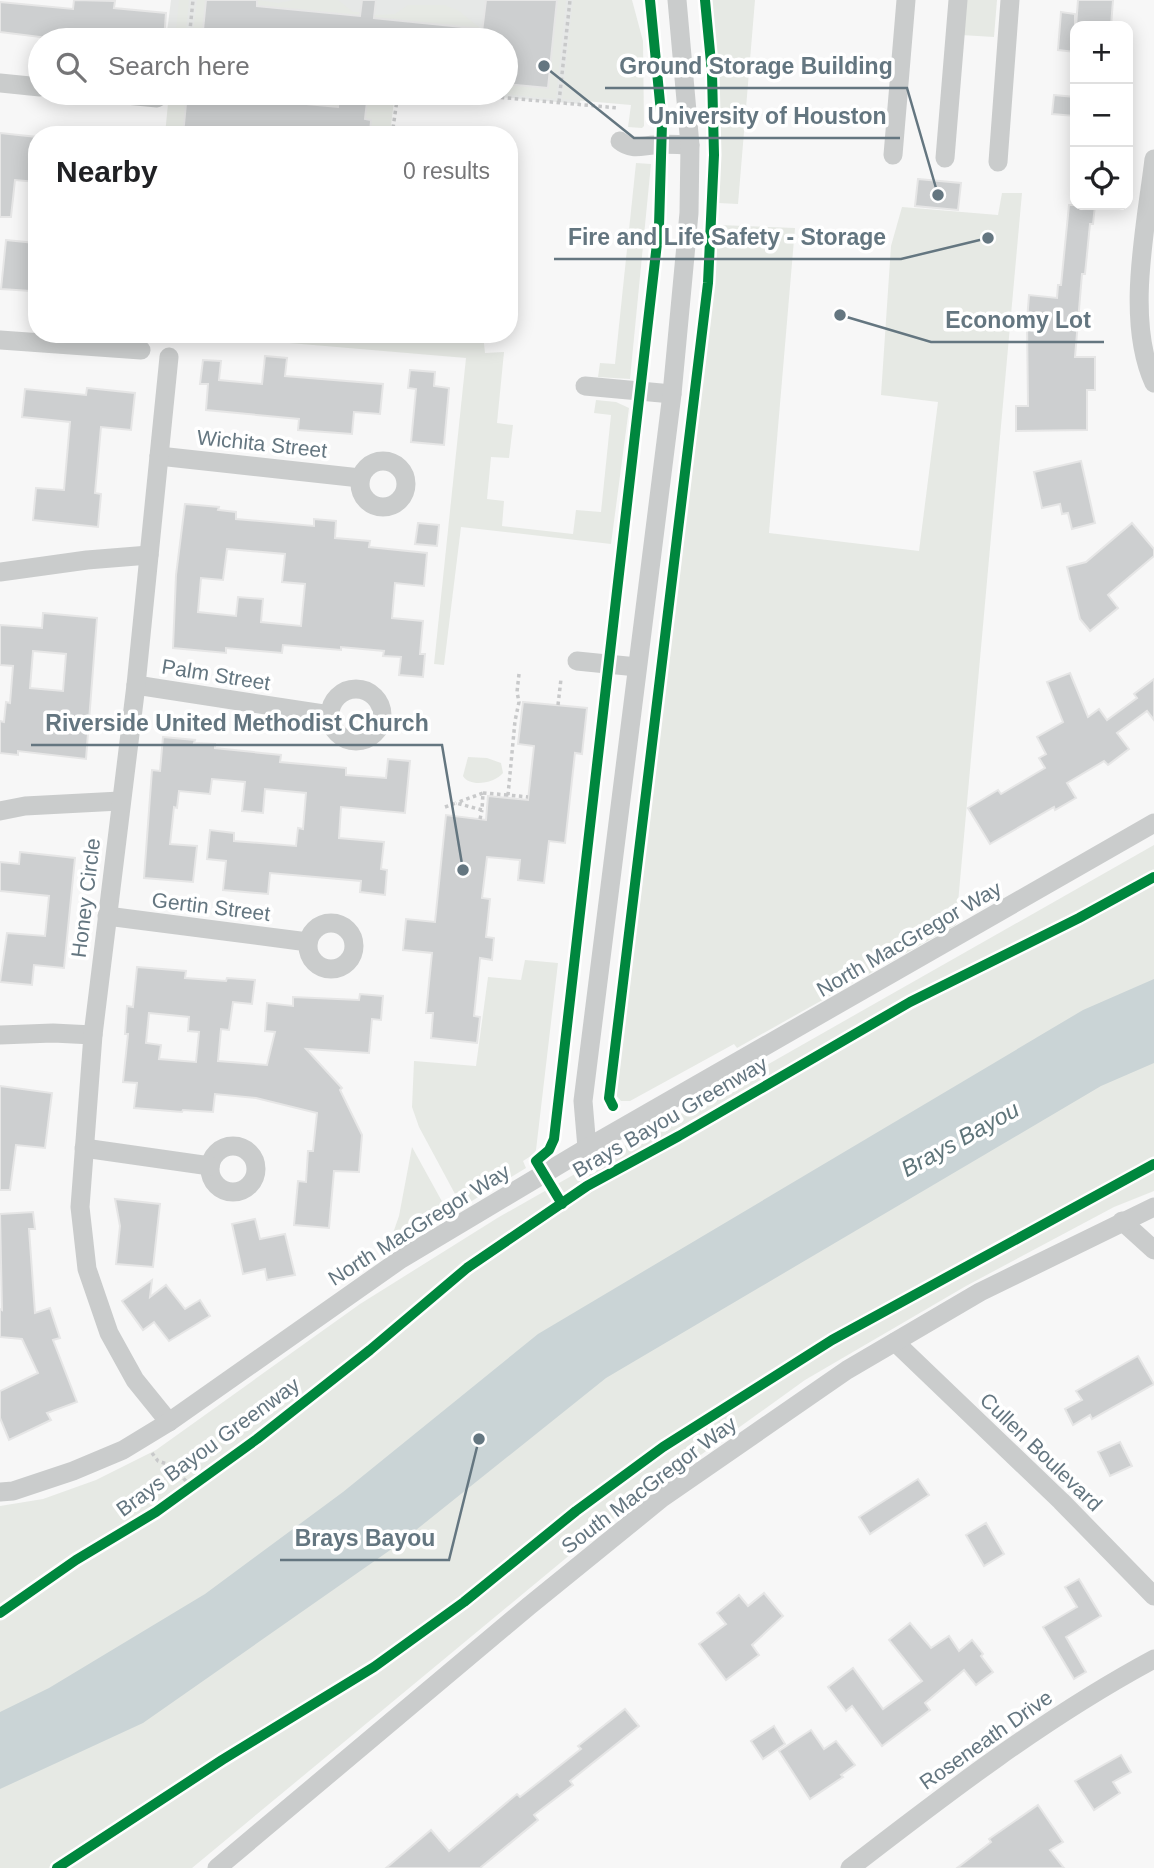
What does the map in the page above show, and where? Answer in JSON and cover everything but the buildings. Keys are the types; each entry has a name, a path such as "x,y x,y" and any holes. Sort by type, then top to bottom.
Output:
{"street":[{"path":"587,1148 583,1101 671,394 689,213 690,145 677,0"},
{"path":"893,155 906,0"},
{"path":"944,158 958,0"},
{"path":"998,162 1010,0"},
{"path":"0,83 28,85"},
{"path":"617,141 627,137 643,138 654,145 690,145"},
{"path":"1154,159 1139,293 1139,331 1148,370 1154,383"},
{"path":"0,340 28,342"},
{"path":"38,343 141,351"},
{"name":"Honey Circle","path":"169,358 136,685 93,1035 80,1207 87,1269 109,1334 135,1380 169,1422"},
{"path":"585,386 671,394"},
{"name":"Wichita Street","path":"159,456 360,478"},
{"path":"0,572 149,555"},
{"path":"576,661 637,667"},
{"name":"Palm Street","path":"136,685 331,715"},
{"path":"0,811 25,806 120,801"},
{"name":"North MacGregor Way","path":"0,1492 13,1491 73,1471 123,1451 169,1422 401,1259 587,1148 1154,823"},
{"name":"Gertin Street","path":"107,916 308,942"},
{"path":"0,1035 93,1035"},
{"path":"84,1148 210,1167"},
{"name":"South MacGregor Way","path":"217,1868 662,1498 847,1370 980,1292 1154,1206"},
{"path":"1122,1221 1154,1250"},
{"name":"Cullen Boulevard","path":"895,1342 1154,1596"},
{"name":"Roseneath Drive","path":"850,1868 1022,1740 1120,1677 1154,1659"}],"path":[{"path":"190,28 193,0"},
{"path":"559,102 570,0"},
{"path":"518,99 618,108"},
{"path":"393,126 396,105"},
{"path":"508,797 519,702 519,674"},
{"path":"558,705 561,679"},
{"path":"480,819 483,793"},
{"path":"445,807 483,793 528,797"},
{"path":"456,803 482,810"},
{"path":"151,1452 158,1461 173,1466 187,1490"}],"shaded area":[{"path":"171,0 585,0 580,104 518,99 518,28 168,28"},
{"path":"179,0 189,0 186,28 176,28"},
{"path":"197,0 206,0 203,28 194,28"},
{"path":"257,0 278,3 294,0 338,0 353,12 360,12 360,16 257,6"},
{"path":"557,0 566,0 556,99 518,95 518,85 548,88"},
{"path":"573,0 632,0 643,41 642,128 628,127 631,105 562,99"},
{"path":"706,0 755,0 738,204 718,203 716,76"},
{"path":"965,0 997,0 994,37 961,35"},
{"path":"408,5 444,5 459,11 480,28 374,18 375,15 395,14"},
{"path":"168,105 187,105 184,126 166,126"},
{"path":"310,105 352,105 351,109"},
{"path":"367,105 394,105 391,126 370,126 371,120 365,119"},
{"path":"636,163 651,164 630,379 598,377 600,363 615,364"},
{"path":"1002,193 1022,193 956,925 737,1048 734,1044 630,1101 621,1101 615,1094 616,1081 678,533 719,225 795,228 769,533 919,551 938,402 881,395 891,246 902,207 998,215"},
{"path":"289,343 484,343 485,353 504,352 497,423 513,425 509,458 491,457 487,499 504,501 502,526 573,534 576,510 601,512 611,415 594,413 596,400 616,402 629,408 611,544 461,527 444,665 434,664 466,358"},
{"path":"468,757 487,758 501,763 503,773 489,782 466,780 463,776"},
{"path":"1154,845 1154,1191 1114,1207 966,1286 805,1380 624,1510 192,1868 0,1868 0,1506 43,1499 96,1480 156,1450 360,1304 499,1217"},
{"path":"525,960 558,963 536,1150 523,1161 526,1168 462,1207 419,1127 412,1107 414,1061 476,1066 488,977 521,980"},
{"path":"412,1147 450,1216 385,1256 399,1216"}],"water":[{"path":"1154,979 1154,1063 1101,1086 606,1378 396,1546 143,1723 0,1789 0,1712 49,1688 205,1594 343,1492 538,1334 1083,1010"}],"cycle path":[{"path":"562,1204 536,1161 549,1150 554,1139 659,226 662,123 650,0"},
{"path":"613,1106 609,1098 708,283 714,155 712,73 705,0"},
{"name":"Brays Bayou Greenway","path":"0,1613 76,1560 156,1512 257,1439 370,1350 467,1268 587,1186 910,1002 1079,918 1154,877"},
{"path":"57,1868 222,1760 374,1667 464,1602 576,1511 663,1447 832,1340 1154,1164"}],"place":[{"name":"University of Houston","path":"544,66"},
{"name":"Ground Storage Building","path":"938,195"},
{"name":"Fire and Life Safety - Storage","path":"988,238"},
{"name":"Economy Lot","path":"840,315"},
{"name":"Riverside United Methodist Church","path":"463,870"},
{"name":"Brays Bayou","path":"479,1439"}]}
